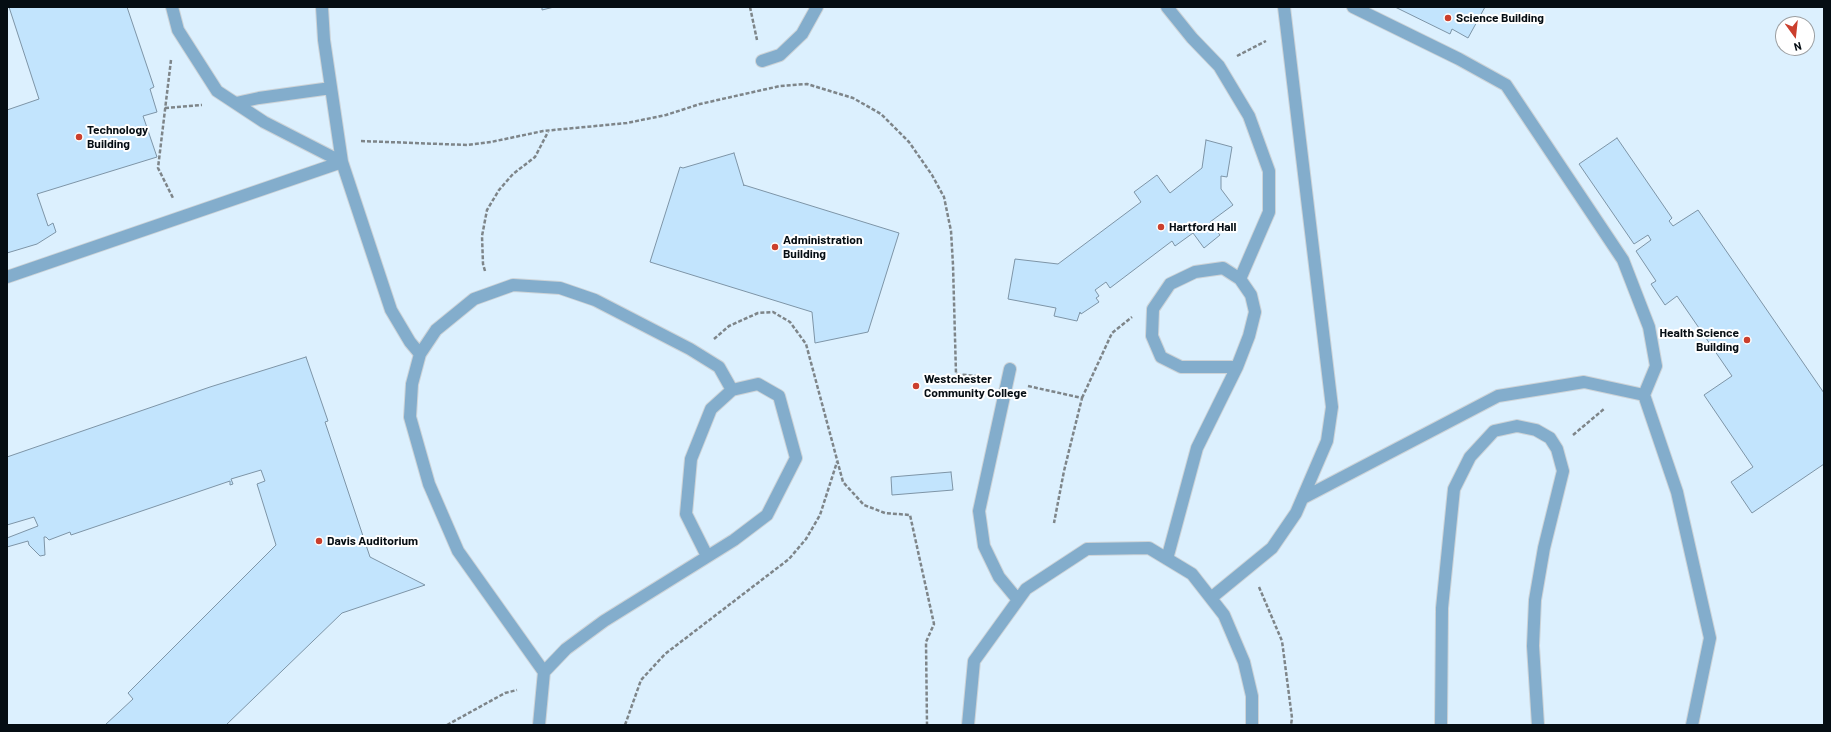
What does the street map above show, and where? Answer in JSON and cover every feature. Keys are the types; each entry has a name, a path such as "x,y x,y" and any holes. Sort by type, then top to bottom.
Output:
{"lane":[{"path":"172,7 178,30 217,91 264,122 342,162"},
{"path":"322,7 324,40 342,162 391,310 410,342 420,354"},
{"path":"762,61 780,55 802,34 817,7"},
{"path":"1167,7 1192,38 1219,66 1249,116 1269,171 1269,212 1240,279"},
{"path":"1211,598 1272,548 1296,513 1327,441 1332,407 1284,7"},
{"path":"1353,7 1459,59 1506,85 1623,260 1649,327 1656,366 1644,395 1677,492 1710,638 1692,725"},
{"path":"236,103 259,98 331,88"},
{"path":"7,277 342,162"},
{"path":"1167,559 1197,448 1237,367 1250,336 1255,312 1251,296 1240,279 1223,268 1195,272 1170,284 1153,309 1152,336 1161,357 1181,367 1237,367"},
{"path":"544,672 458,551 429,484 410,417 412,384 420,354 436,330 474,299 513,285 560,288 595,300 690,349 719,366 732,390"},
{"path":"1010,369 979,511 984,546 999,577 1018,600"},
{"path":"1303,498 1498,396 1584,382 1644,395"},
{"path":"539,725 544,672 566,649 604,621 734,540 767,515 796,458 779,396 758,384 732,390 711,409 691,459 686,514 707,556"},
{"path":"1441,725 1442,608 1454,489 1470,457 1494,431 1517,426 1536,430 1550,438 1558,448 1563,471 1544,548 1535,600 1534,646 1538,725"},
{"path":"968,725 974,661 1026,589 1087,549 1149,548 1192,574 1224,615 1244,662 1252,696 1252,725"}],"path":[{"path":"1219,66 1287,29"},
{"path":"178,30 171,59 158,168 182,217"},
{"path":"339,140 467,144 548,131 627,123 658,117 700,104 780,86 807,84 853,98 881,114 908,142 932,174 944,197 950,231 953,266 956,374 1008,381 1082,398"},
{"path":"486,274 483,264 482,236 487,210 499,190 513,174 535,156 548,131"},
{"path":"1054,523 1064,471 1082,398 1112,333 1129,318 1153,309"},
{"path":"713,340 729,326 758,313 773,312 790,322 806,344 843,482 864,505 885,513 910,515 934,624 926,642 927,725"},
{"path":"1558,448 1626,391"},
{"path":"624,725 641,680 664,654 789,559 806,539 820,515 838,461"},
{"path":"1239,575 1254,580 1266,601 1282,641 1292,718 1291,725"},
{"path":"447,725 505,693 517,690"}],"shaded area":[{"name":"Westchester Community College","path":"7,7 1824,7 1824,725 7,725"}],"building":[{"name":"Technology Building","path":"9,7 127,7 154,87 150,89 157,112 143,116 157,157 37,194 48,226 53,223 56,232 37,244 7,253 7,110 39,99"},
{"path":"542,7 554,7 542,10"},
{"name":"Science Building","path":"1395,7 1485,7 1468,38 1452,29 1450,34"},
{"name":"Health Science Building","path":"1617,138 1672,218 1669,221 1673,226 1698,210 1824,393 1824,464 1752,513 1731,482 1753,467 1704,395 1732,376 1677,296 1665,305 1651,284 1656,281 1636,251 1651,240 1648,235 1634,244 1579,164"},
{"name":"Hartford Hall","path":"1206,140 1232,147 1227,177 1221,176 1221,189 1233,205 1210,222 1220,235 1204,248 1193,233 1175,246 1172,241 1110,288 1106,282 1095,290 1099,296 1096,298 1099,302 1081,314 1080,312 1077,321 1054,316 1056,308 1008,299 1015,259 1058,264 1141,202 1134,192 1157,175 1170,193 1202,168"},
{"name":"Administration Building","path":"734,153 744,186 899,233 868,332 815,343 812,312 650,262 680,167 683,168"},
{"name":"Davis Auditorium","path":"306,357 328,421 325,422 370,557 425,585 342,613 226,725 105,725 133,699 128,693 276,545 257,484 265,481 261,470 231,479 233,484 230,485 230,481 71,535 70,532 49,540 44,537 45,555 40,556 29,545 28,541 7,547 7,538 38,526 34,517 7,525 7,457 210,387"},
{"path":"951,472 953,490 892,495 891,477"}],"place":[{"name":"Science Building","path":"1448,18"},
{"name":"Technology Building","path":"79,137"},
{"name":"Hartford Hall","path":"1161,227"},
{"name":"Administration Building","path":"775,247"},
{"name":"Health Science Building","path":"1747,340"},
{"name":"Westchester Community College","path":"916,386"},
{"name":"Davis Auditorium","path":"319,541"}]}
